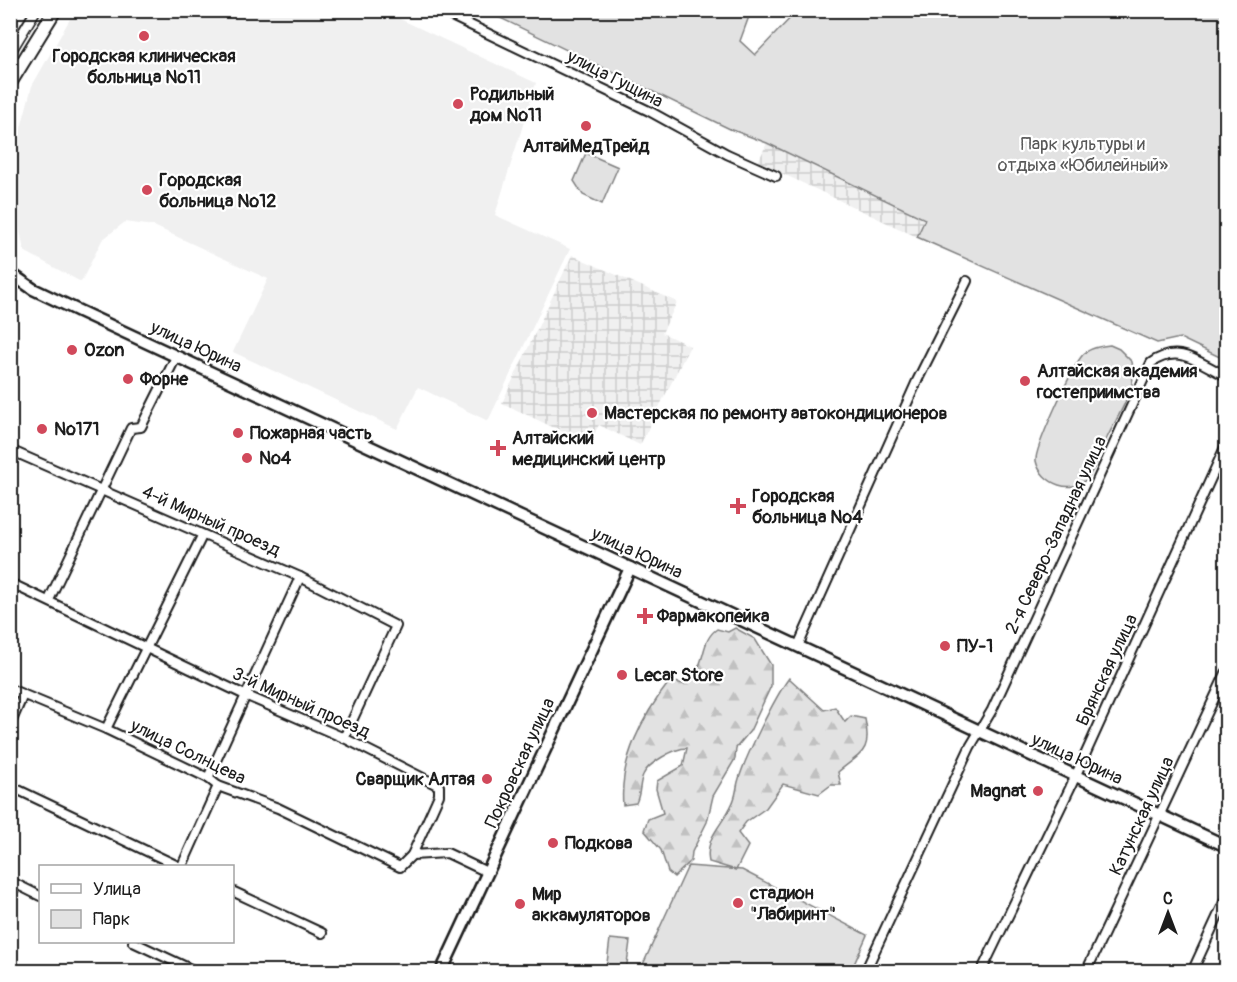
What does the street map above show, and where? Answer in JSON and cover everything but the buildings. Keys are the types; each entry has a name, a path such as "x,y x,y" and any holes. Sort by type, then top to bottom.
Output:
{"main road":[{"path":"10,30 22,10"},
{"path":"10,83 55,10"},
{"name":"улица Юрина","path":"10,273 33,289"},
{"name":"улица Юрина","path":"10,282 33,289 1227,846"},
{"name":"Покровская улица","path":"441,972 630,568"}],"street":[{"name":"улица Гущина","path":"439,10 649,111 727,154 776,176"},
{"path":"798,646 917,381 967,280"},
{"name":"2-я Северо-Западная улица","path":"865,972 980,730 992,710 1151,363 1162,356 1178,352 1227,376"},
{"path":"49,600 131,428 141,427 176,357"},
{"name":"Брянская улица","path":"981,972 1075,776 1227,445"},
{"name":"4-й Мирный проезд","path":"10,450 300,577 396,626 344,738"},
{"path":"106,729 202,536"},
{"path":"208,778 300,577"},
{"name":"3-й Мирный проезд","path":"10,583 245,695 344,738 439,786 439,795 412,855"},
{"name":"Катунская улица","path":"1086,972 1227,673"},
{"name":"улица Солнцева","path":"10,689 106,729 208,778 218,786 278,808 400,867 412,855"},
{"path":"10,725 23,695"},
{"path":"10,786 176,865"},
{"path":"181,865 218,786"},
{"path":"412,855 447,853 487,872"},
{"path":"10,881 39,896"},
{"path":"234,892 322,933"},
{"path":"1192,972 1227,898"},
{"path":"146,944 197,972"}],"shaded area":[{"path":"75,10 383,11 536,83 495,215 570,249 488,421 418,387 397,429 233,352 268,279 154,226 125,222 102,240 81,282 24,251 11,185 11,166 32,86"},
{"path":"767,143 925,219 917,237 758,162"},
{"path":"572,255 677,302 662,333 690,346 640,445 599,425 588,444 502,403"}],"green space":[{"name":"Парк культуры и отдыха «Юбилейный»","path":"486,11 751,11 740,41 755,55 797,11 1226,11 1226,360 1180,338 1157,343 917,237 925,219 767,143 730,129"},
{"path":"586,153 618,167 602,204 583,195 574,181"},
{"path":"1110,345 1119,349 1132,362 1130,391 1089,476 1075,486 1059,485 1044,476 1039,469 1036,461 1041,441 1062,392 1081,357 1090,350"},
{"path":"735,628 755,639 771,665 771,686 750,731 736,748 735,759 713,796 707,822 692,852 691,861 674,877 668,872 661,850 644,830 648,819 663,813 656,789 657,781 683,766 687,748 669,753 650,766 643,775 636,803 623,805 625,771 642,723 670,681 684,684 697,670 711,634 717,629 728,632"},
{"path":"789,678 824,710 835,707 845,722 851,716 865,719 866,745 859,755 838,772 841,785 831,785 819,794 783,784 766,808 746,822 738,833 748,846 736,870 709,862 709,845 715,831 733,801 741,772 760,728"},
{"name":"стадион \"Лабиринт\"","path":"688,866 742,870 867,935 851,971 640,971"},
{"path":"610,939 630,941 626,971 606,971"}],"tram line":[{"path":"10,63 42,10"}],"place":[{"name":"Городская клиническая больница №11","path":"144,36"},
{"name":"Родильный дом №11","path":"458,104"},
{"name":"АлтайМедТрейд","path":"586,126"},
{"name":"Городская больница №12","path":"147,190"},
{"name":"Ozon","path":"72,350"},
{"name":"Форне","path":"128,379"},
{"name":"Алтайская академия гостеприимства","path":"1025,381"},
{"name":"Мастерская по ремонту автокондиционеров","path":"592,413"},
{"name":"№171","path":"42,429"},
{"name":"Пожарная часть","path":"238,433"},
{"name":"Алтайский медицинский центр","path":"498,448"},
{"name":"№4","path":"247,458"},
{"name":"Городская больница №4","path":"738,506"},
{"name":"Фармакопейка","path":"645,616"},
{"name":"ПУ-1","path":"945,646"},
{"name":"Lecar Store","path":"622,675"},
{"name":"Сварщик Алтая","path":"487,779"},
{"name":"Magnat","path":"1038,791"},
{"name":"Подкова","path":"553,843"},
{"name":"стадион \"Лабиринт\"","path":"738,903"},
{"name":"Мир аккамуляторов","path":"520,904"}]}
